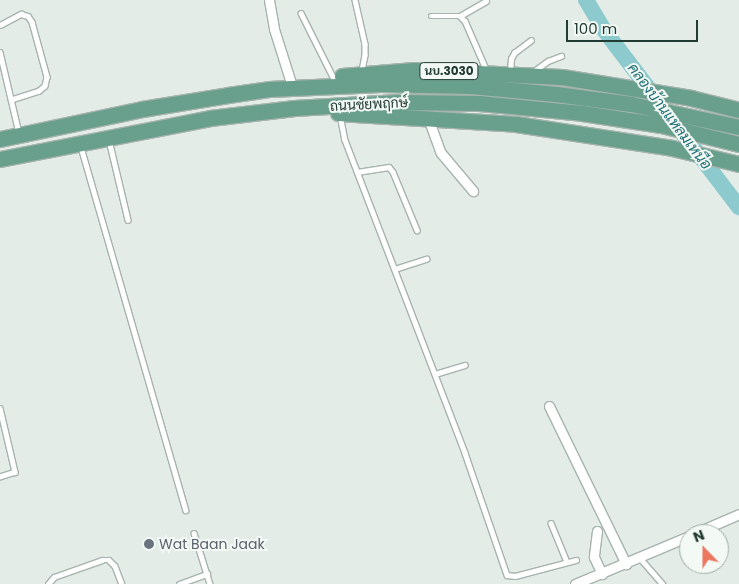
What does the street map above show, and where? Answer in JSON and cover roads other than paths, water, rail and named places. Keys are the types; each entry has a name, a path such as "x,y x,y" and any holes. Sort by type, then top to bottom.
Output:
{"main road":[{"name":"ถนนชัยพฤกษ์","path":"269,89 292,83 361,74 414,70 488,72 630,87 691,98 739,110"},
{"name":"ถนนชัยพฤกษ์","path":"0,139 185,101 269,89 333,85 427,84 517,90 598,99 684,114 739,127"},
{"name":"ถนนชัยพฤกษ์","path":"0,159 108,136 210,118 294,108 439,102 479,103 582,113 661,125 739,144"},
{"path":"294,108 340,113 516,124 604,136 733,162"},
{"path":"0,131 65,126"},
{"path":"0,168 75,144"}],"street":[{"path":"269,0 274,29 292,83"},
{"path":"427,118 441,153 473,191"},
{"path":"549,406 626,564"},
{"path":"716,524 739,514"},
{"path":"597,531 594,557 602,574"},
{"path":"575,584 586,582 679,540"}],"lane":[{"path":"355,0 366,55 361,74"},
{"path":"431,16 460,16 486,1"},
{"path":"301,13 333,78"},
{"path":"0,25 22,14 28,16 32,22 47,77 46,86 39,91 11,100"},
{"path":"460,16 465,20 488,72"},
{"path":"510,73 511,59 514,53 531,40"},
{"path":"0,52 18,129"},
{"path":"529,75 548,61 561,56"},
{"path":"340,113 345,140 466,453 507,575 515,576 576,560"},
{"path":"108,136 128,220"},
{"path":"75,144 186,510"},
{"path":"358,172 389,167 393,172 417,230"},
{"path":"395,269 426,259"},
{"path":"435,374 465,365"},
{"path":"0,408 16,472 0,477"},
{"path":"551,523 567,562"},
{"path":"194,533 210,584"},
{"path":"640,558 662,584"},
{"path":"48,584 54,577 102,560 109,560 115,566 122,584"},
{"path":"179,584 207,574"}],"waterway":[{"name":"คลองบ้านแหลมเหนือ","path":"586,0 604,30 739,207"}],"place":[{"name":"Wat Baan Jaak","path":"149,544"}]}
